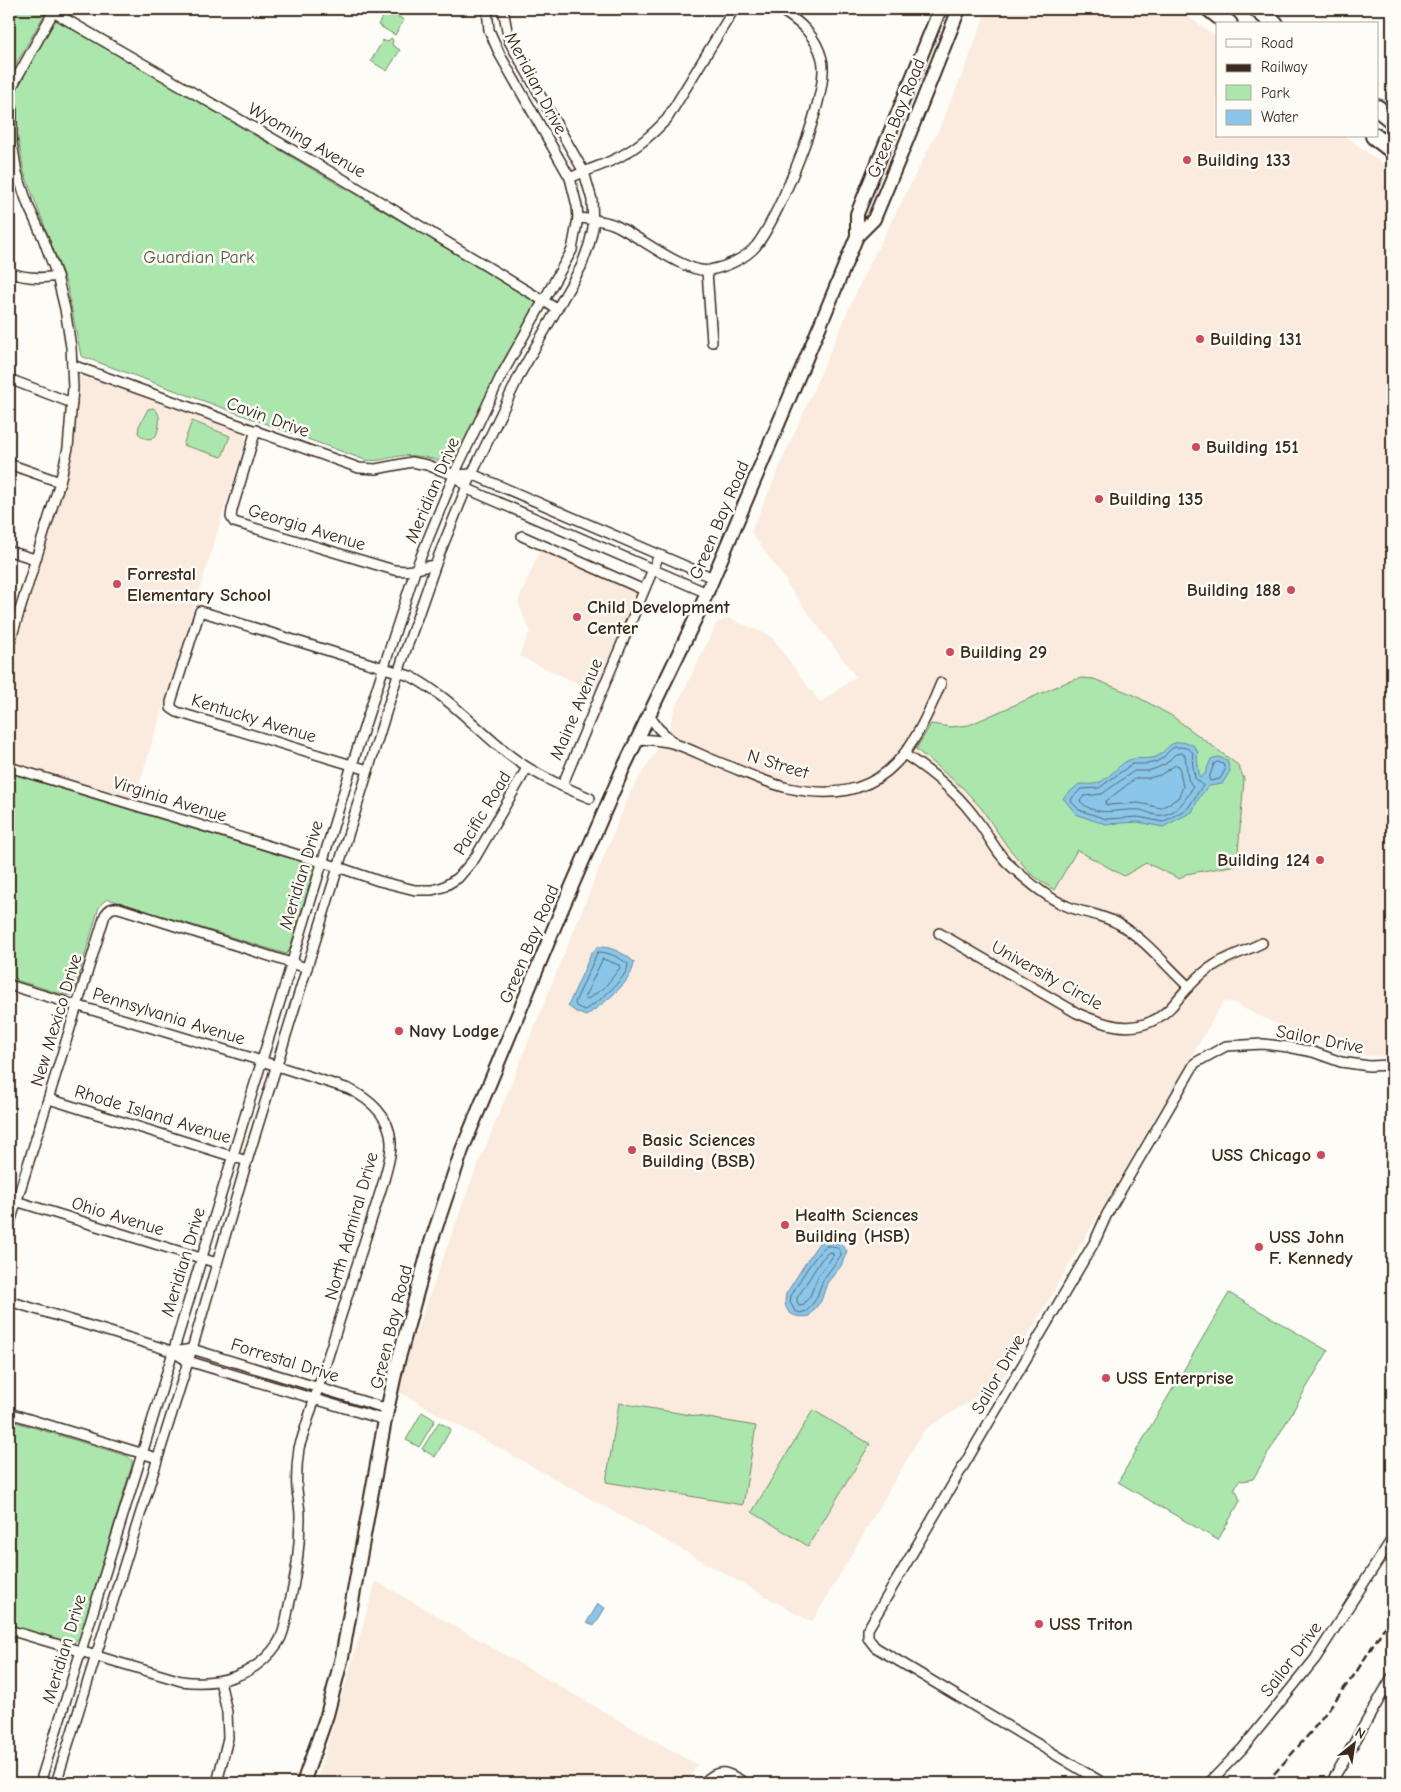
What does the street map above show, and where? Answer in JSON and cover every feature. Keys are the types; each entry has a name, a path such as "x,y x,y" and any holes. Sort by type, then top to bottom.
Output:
{"highway":[{"path":"1210,9 1226,22"},
{"path":"1257,9 1273,22"},
{"path":"1378,109 1392,120"},
{"path":"1377,138 1392,150"}],"main road":[{"name":"Green Bay Road","path":"857,236 857,214 940,9"},
{"name":"Green Bay Road","path":"303,1783 327,1715 342,1657 399,1356 443,1206 462,1150 622,771 713,578 857,236 874,219 959,9"}],"street":[{"name":"Meridian Drive","path":"40,1783 352,765 415,571 454,475 500,378 572,250 578,218 570,178 500,55 489,30 487,9"},
{"name":"Meridian Drive","path":"56,1783 192,1349 247,1161 278,1066 398,672 435,565 472,474 520,374 585,257 593,228 592,200 584,172 509,41 503,9"},
{"path":"570,178 620,157 644,141 667,119 734,9"},
{"path":"578,218 614,224 679,263 707,271 725,266 744,256 755,247 765,232 796,171 814,115 824,72 822,59 810,34 801,23 779,9"},
{"path":"9,646 60,482 68,448 72,404 71,346 65,309 57,276 16,173 9,90 52,10"},
{"name":"Wyoming Avenue","path":"52,10 341,178 557,309"},
{"path":"707,271 712,342"},
{"path":"9,272 28,277 46,278 57,276"},
{"name":"Cavin Drive","path":"72,364 359,468 376,469 412,462 427,464 454,475 466,488 706,593"},
{"path":"9,379 72,404"},
{"name":"Georgia Avenue","path":"256,430 232,510 231,517 234,522 394,570 415,571 425,566 435,565"},
{"path":"9,464 60,482"},
{"name":"Cavin Drive","path":"454,475 472,474 713,578"},
{"path":"522,536 644,590"},
{"path":"9,551 35,559"},
{"name":"Maine Avenue","path":"562,786 659,555"},
{"name":"Kentucky Avenue","path":"368,770 177,712 171,708 171,702 200,612 384,667"},
{"path":"384,667 410,676 433,689 527,768 590,798"},
{"name":"N Street","path":"638,739 674,743 712,760 787,788 814,792 845,790 863,786 891,770 904,754 927,717 941,684"},
{"name":"N Street","path":"649,715 658,728 674,743"},
{"path":"904,754 936,778 972,813 1011,867 1036,887 1061,903 1112,920 1121,925 1146,944 1189,987"},
{"name":"Virginia Avenue","path":"9,767 322,862"},
{"name":"Pacific Road","path":"322,862 379,881 415,890 432,890 442,887 458,878 475,858 527,768"},
{"name":"New Mexico Drive","path":"9,1226 13,1200 48,1099 108,910 119,908 292,963"},
{"name":"University Circle","path":"939,933 1077,1013 1109,1026 1133,1027 1159,1017 1212,966 1262,943"},
{"path":"292,963 307,968"},
{"name":"Pennsylvania Avenue","path":"9,985 262,1061"},
{"name":"Sailor Drive","path":"1103,1783 874,1648 868,1638 868,1629 1086,1256 1107,1214 1195,1063 1226,1046 1263,1044 1288,1047 1341,1062 1369,1066 1392,1065"},
{"name":"North Admiral Drive","path":"9,1630 181,1681 199,1683 234,1678 253,1668 278,1642 285,1623 295,1582 300,1514 296,1470 302,1435 384,1180 390,1156 391,1141 387,1126 379,1110 363,1096 349,1089 262,1061"},
{"name":"Rhode Island Avenue","path":"48,1099 247,1161"},
{"name":"Ohio Avenue","path":"13,1200 217,1263"},
{"name":"Forrestal Drive","path":"9,1301 173,1352 188,1361 314,1400 387,1415"},
{"name":"Forrestal Drive","path":"173,1352 192,1349 318,1387 387,1415"},
{"path":"9,1413 157,1458"},
{"name":"Sailor Drive","path":"1209,1783 1242,1749 1315,1659 1391,1545"},
{"path":"1331,1783 1392,1677"},
{"path":"217,1783 228,1738 227,1712 220,1681"},
{"path":"704,1783 713,1774 725,1772 745,1783"}],"shaded area":[{"path":"987,9 1177,9 1216,36 1216,138 1348,138 1392,171 1392,1056 1347,1054 1328,1048 1231,1002 1223,1002 997,1388 989,1389 924,1430 812,1622 395,1390 469,1187 630,793 669,730 674,711 717,623 729,618 772,637 820,703 856,677 786,583 751,532 863,277 939,129 966,66"},
{"name":"Forrestal Elementary School","path":"84,373 240,430 246,434 244,446 134,801 9,763 9,669 70,463 74,437 78,378 80,374"},
{"name":"Child Development Center","path":"541,548 638,592 639,596 596,692 519,656 530,631 518,602"},
{"path":"376,1581 697,1765 686,1783 316,1783"}],"green space":[{"path":"9,9 42,9 44,15 15,66 9,71"},
{"path":"386,10 404,20 395,35 378,25"},
{"name":"Guardian Park","path":"57,19 537,303 469,430 457,457 450,464 425,457 413,456 365,460 81,356 67,285 24,172 11,97 53,22"},
{"path":"391,38 393,40 392,45 400,50 387,71 371,61 383,40 387,42"},
{"path":"153,408 159,417 158,429 156,436 147,439 138,433 139,426 148,409"},
{"path":"192,421 230,436 222,457 183,445"},
{"path":"1081,678 1094,679 1134,695 1172,716 1238,765 1244,779 1237,865 1186,874 1180,879 1146,863 1124,876 1077,850 1054,890 1031,874 1007,846 982,809 963,788 916,749 931,724 951,727 969,725 1067,682"},
{"path":"9,773 306,863 313,868 313,874 289,951 286,954 108,899 99,907 75,990 71,995 65,995 9,978"},
{"path":"1229,1293 1328,1351 1253,1479 1239,1480 1234,1490 1237,1492 1240,1501 1218,1540 1118,1482"},
{"path":"619,1403 756,1426 743,1505 606,1482"},
{"path":"813,1410 870,1444 808,1546 752,1512"},
{"path":"422,1412 435,1420 419,1447 406,1440"},
{"path":"9,1420 127,1456 132,1460 80,1637 74,1643 9,1625"},
{"path":"439,1422 451,1429 435,1457 422,1449"}],"water":[{"path":"1182,742 1193,745 1198,752 1197,762 1200,778 1205,774 1211,759 1218,757 1227,760 1230,771 1222,784 1209,786 1200,796 1192,812 1163,827 1138,822 1106,824 1092,820 1076,814 1063,798 1079,784 1094,784 1102,781 1129,760 1156,757 1172,744"},
{"path":"597,947 606,947 617,951 634,962 632,970 623,985 586,1016 568,1006 592,952"},
{"path":"827,1240 838,1243 847,1251 841,1266 827,1283 821,1301 809,1316 794,1315 787,1310 786,1294 819,1243"},
{"path":"598,1604 605,1608 594,1626 587,1622"}],"railway":[{"path":"1266,1783 1311,1732 1355,1674 1392,1615"}],"place":[{"name":"Building 133","path":"1187,160"},
{"name":"Building 131","path":"1200,339"},
{"name":"Building 151","path":"1196,447"},
{"name":"Building 135","path":"1099,499"},
{"name":"Forrestal Elementary School","path":"117,584"},
{"name":"Building 188","path":"1291,590"},
{"name":"Child Development Center","path":"577,617"},
{"name":"Building 29","path":"950,652"},
{"name":"Building 124","path":"1320,860"},
{"name":"Navy Lodge","path":"399,1031"},
{"name":"Basic Sciences Building (BSB)","path":"632,1150"},
{"name":"USS Chicago","path":"1321,1155"},
{"name":"Health Sciences Building (HSB)","path":"785,1225"},
{"name":"USS John F. Kennedy","path":"1259,1247"},
{"name":"USS Enterprise","path":"1106,1378"},
{"name":"USS Triton","path":"1039,1624"}]}
